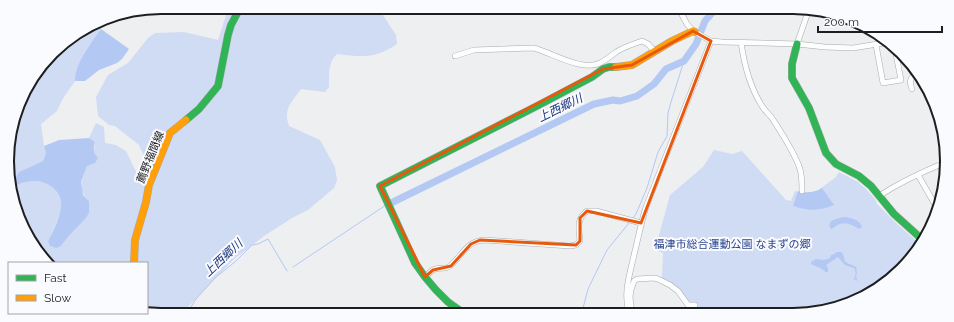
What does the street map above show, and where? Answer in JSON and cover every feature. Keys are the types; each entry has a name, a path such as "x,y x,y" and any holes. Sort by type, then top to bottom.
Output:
{"street":[{"name":"薦野福間線","path":"134,262 135,240 146,202 149,185 164,146 170,133 199,109 218,86 228,35 237,14"},
{"path":"682,14 687,24 697,33 711,41 798,44 853,48 882,44"},
{"path":"807,14 792,64 792,78 809,108 826,153 836,164 859,176 865,181 894,214 919,236"},
{"path":"457,308 435,289 421,272 380,186 539,105 592,77 602,69 614,66 632,65 672,41 697,33"},
{"path":"628,308 627,297 628,284 641,223 711,41"},
{"path":"455,56 474,50 534,48 572,62 594,65 599,64 618,51 642,42 648,44 655,52"},
{"path":"741,42 743,58 750,81 761,105 771,117 800,168 802,191"},
{"path":"876,45 883,83 901,80 896,56"},
{"path":"912,89 910,80 913,76"},
{"path":"879,196 928,169 940,164"},
{"path":"918,175 934,203"},
{"path":"425,277 433,270 443,269 450,266 471,244 480,240 570,246 576,245 580,241 580,218 587,211 592,210 641,223"},
{"path":"629,308 631,290 634,281 637,279 654,278 658,278 678,291 688,306 695,305"}],"highlighted area":[{"path":"693,31 711,41 641,223 587,211 580,218 580,241 576,245 480,240 471,244 451,266 433,270 425,277 380,186 603,69 632,65"}],"green space":[{"path":"226,14 382,14 396,35 397,44 375,55 354,56 337,54 332,61 329,74 329,87 325,92 301,89 289,106 287,120 289,126 320,140 335,167 337,180 334,188 308,210 292,218 264,236 234,259 187,308 148,308 148,262 54,262 39,243 29,226 19,199 16,186 25,182 36,181 48,184 57,191 60,196 61,207 57,222 48,241 61,246 89,213 89,201 83,193 82,184 87,165 92,164 95,155 95,142 89,138 96,123 104,127 105,143 116,145 126,151 139,178 146,175 149,167 139,145 115,126 109,125 98,116 96,97 108,75 128,63 148,38 155,33 184,32 218,40"},
{"path":"102,26 87,49 76,72 75,81 62,100 57,111 41,124 46,153 43,161 19,172 15,178 14,151 19,123 29,96 50,64 72,44"},
{"name":"福津市総合運動公園 なまずの郷","path":"714,150 732,154 742,151 786,200 791,201 795,191 806,193 817,191 836,177 839,172 858,182 867,190 875,199 877,204 916,241 904,258 882,278 858,293 831,303 803,308 698,308 695,304 690,304 673,285 662,278 663,253 655,250 670,195 703,167"}],"water":[{"path":"101,29 129,49 117,63 99,70 85,81 75,81 80,61"},
{"path":"89,138 95,142 94,150 98,158 95,163 87,166 81,182 83,195 89,201 89,213 61,246 56,248 50,246 48,241 59,217 61,202 58,193 48,184 39,181 31,181 16,186 15,178 19,172 43,161 46,153 44,146 59,140"},
{"path":"822,188 834,205 814,210 793,206 798,191 810,192"},
{"path":"845,217 858,221 862,227 859,229 850,224 843,223 831,229 830,223 833,220"},
{"path":"836,252 841,252 845,262 856,267 857,273 856,277 859,283 856,279 853,281 856,273 854,268 845,265 838,257 826,265 828,272 811,264 811,262 816,259 824,260 830,258 831,255 835,254"}],"waterway":[{"name":"上西郷川","path":"391,203 594,104 613,100 620,101 637,96 654,84 666,69 684,61 696,44 705,21 711,14"},
{"path":"633,218 647,188 658,152 667,136 668,113 684,61"},
{"name":"上西郷川","path":"293,267 386,205"},
{"path":"583,308 588,289 607,250 629,223"},
{"name":"上西郷川","path":"190,308 196,299 215,278 236,261 252,245 268,239 287,271"}],"traffic: fast":[{"path":"186,120 199,109 218,86 228,35 237,14"},
{"path":"797,44 792,64 792,78 809,108 826,153 836,164 859,176 871,186 894,214 919,236"},
{"path":"456,308 436,290 415,263 380,186 539,105 592,77 603,69 616,67"}],"traffic: slow":[{"path":"616,67 632,65 672,41 693,31 695,32"},
{"path":"134,262 135,240 146,202 149,185 170,133 186,120"}]}
